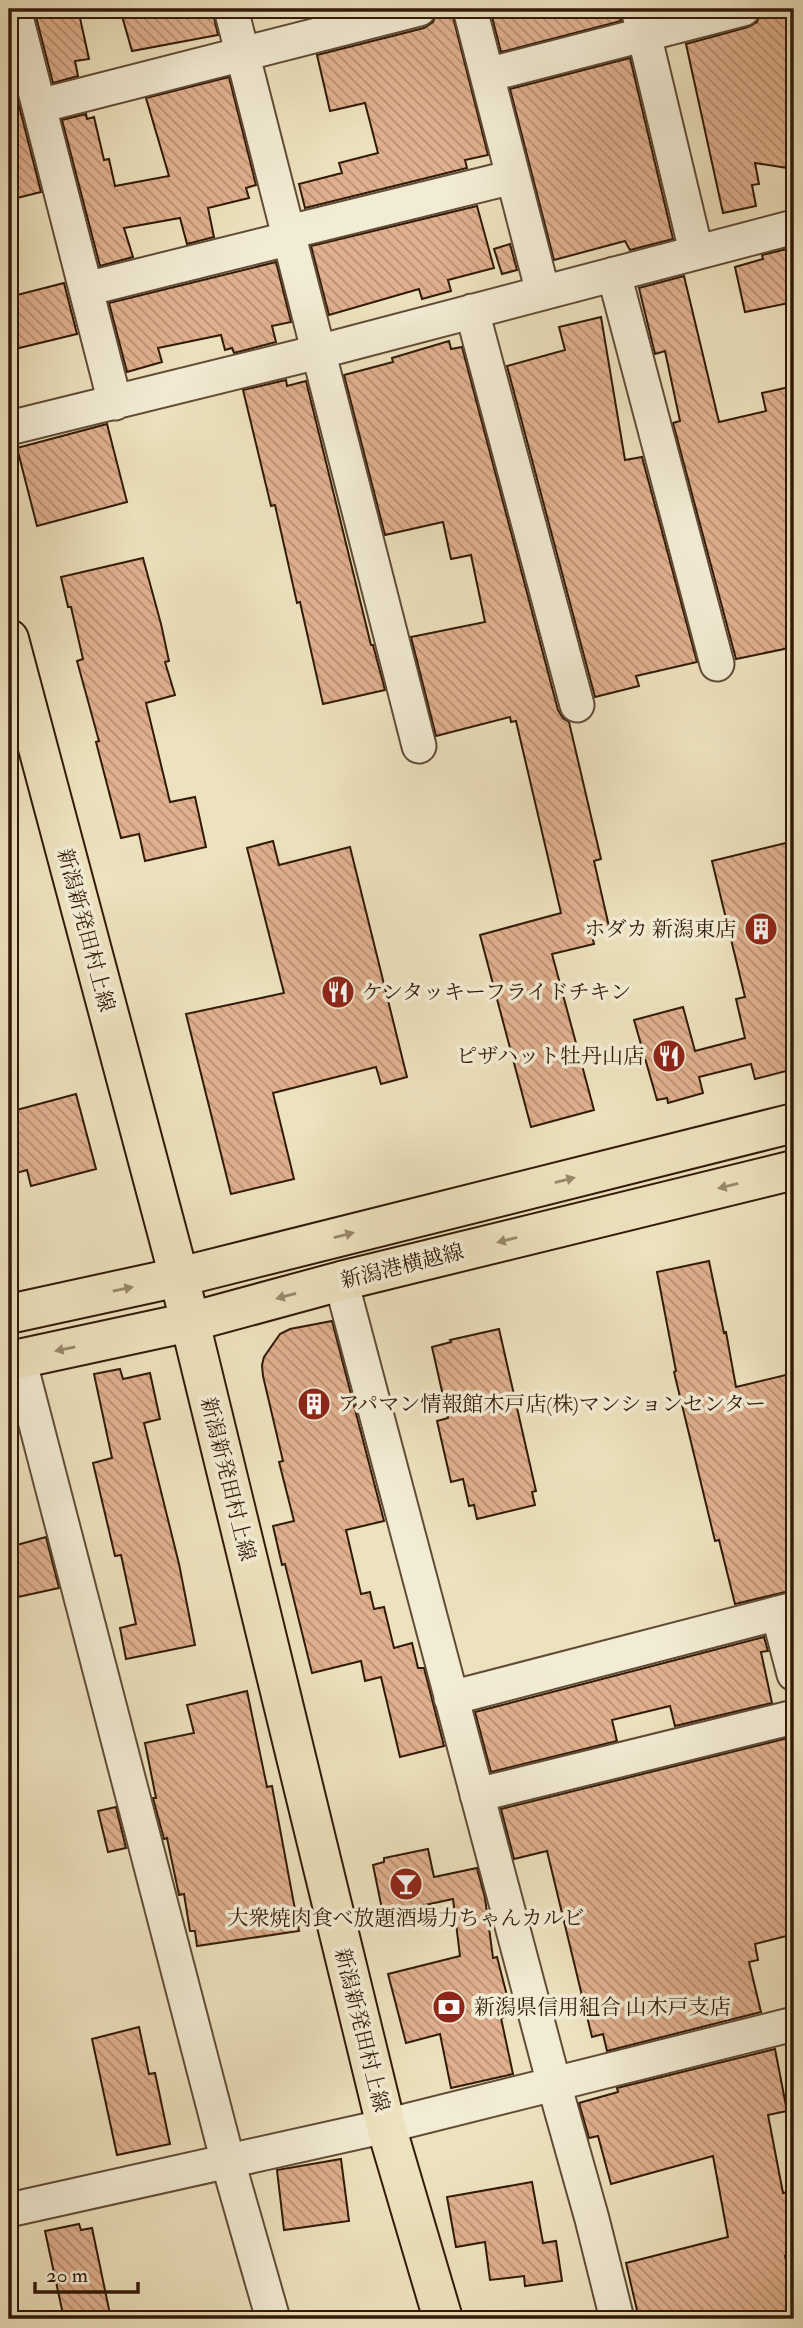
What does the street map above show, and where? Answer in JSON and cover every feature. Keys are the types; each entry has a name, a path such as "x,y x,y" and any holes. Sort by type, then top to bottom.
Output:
{"main road":[{"name":"新潟新発田村上線","path":"9,639 179,1277 386,2126 443,2319"},
{"name":"新潟港横越線","path":"9,1314 179,1277 794,1123"},
{"name":"新潟港横越線","path":"14,1360 190,1322 341,1281 794,1170"}],"street":[{"path":"14,9 114,403"},
{"path":"231,9 419,746"},
{"path":"39,106 419,9"},
{"path":"470,9 543,292"},
{"path":"487,75 641,21 743,9"},
{"path":"641,21 696,251"},
{"path":"86,289 513,177"},
{"path":"9,428 318,352 794,227"},
{"path":"614,274 717,664"},
{"path":"472,311 577,705"},
{"path":"341,1281 617,2319"},
{"path":"14,1360 228,2162 273,2319"},
{"path":"451,1698 786,1611 794,1674"},
{"path":"477,1795 794,1717"},
{"path":"9,2210 386,2126 794,2024"}],"building":[{"path":"53,9 78,9 89,59 75,61 78,76 53,83 35,13"},
{"path":"120,9 212,9 218,35 132,51"},
{"path":"438,9 451,9 488,155 465,160 467,168 305,208 299,184 342,173 339,163 378,153 365,103 330,111 317,55 424,28 433,22"},
{"path":"533,9 619,9 621,21 501,52 492,17"},
{"path":"762,9 794,9 794,169 755,163 759,184 752,185 756,206 723,213 686,44 748,27 757,22"},
{"path":"630,58 673,239 630,250 625,241 554,260 510,89"},
{"path":"229,77 256,185 246,188 249,198 208,208 214,237 187,244 180,218 124,228 133,257 100,266 62,120 86,114 87,119 94,117 104,160 109,159 115,186 169,176 146,98"},
{"path":"13,82 41,192 9,200 9,83"},
{"path":"477,206 494,268 448,280 451,291 422,299 419,289 329,315 311,246"},
{"path":"510,244 517,270 502,274 494,249"},
{"path":"791,248 792,255 794,254 794,302 745,312 735,267 763,259 762,255"},
{"path":"276,262 291,322 272,326 276,342 234,353 232,348 225,350 221,335 158,348 162,362 127,372 109,303"},
{"path":"684,276 719,422 766,411 762,393 794,386 794,647 736,659 673,423 680,421 665,351 655,354 639,288"},
{"path":"64,283 77,334 15,349 9,324 9,297"},
{"path":"601,317 625,460 642,457 697,662 636,676 639,686 595,697 507,366 565,350 559,327"},
{"path":"449,341 451,349 462,347 558,710 569,722 601,859 594,861 610,931 592,935 594,944 552,954 594,1110 531,1127 480,935 561,913 516,721 511,722 510,717 436,736 411,637 485,622 471,555 451,559 443,522 385,535 344,375 393,362 392,358"},
{"path":"286,380 287,386 306,381 371,645 385,690 323,704 300,602 297,603 275,505 271,506 243,390"},
{"path":"107,424 127,502 37,526 17,448"},
{"path":"143,558 161,624 169,661 165,662 175,695 146,703 170,802 195,797 206,847 145,861 139,834 121,838 77,661 83,659 61,577"},
{"path":"273,841 279,865 350,847 407,1077 381,1084 376,1067 273,1093 294,1179 231,1194 186,1014 284,993 247,848"},
{"name":"ホダカ 新潟東店","path":"794,841 794,1069 755,1079 751,1064 699,1077 703,1093 668,1103 667,1098 657,1100 634,1020 683,1007 695,1051 745,1038 736,999 745,997 712,861"},
{"path":"76,1094 96,1169 31,1186 27,1170 9,1175 9,1112"},
{"path":"709,1261 736,1387 794,1373 794,1590 735,1604 719,1540 715,1541 674,1372 676,1371 657,1272"},
{"path":"332,1321 384,1521 346,1530 361,1594 370,1592 374,1609 384,1607 394,1648 412,1643 418,1668 424,1668 444,1746 400,1757 381,1677 365,1681 361,1661 312,1673 273,1526 294,1521 279,1462 283,1461 263,1376 264,1357 280,1334 290,1329"},
{"path":"499,1329 536,1491 532,1492 535,1505 477,1519 474,1505 469,1506 463,1479 451,1482 437,1421 448,1418 432,1347"},
{"path":"120,1369 123,1379 150,1373 160,1419 144,1423 179,1564 195,1645 126,1659 120,1628 136,1624 121,1555 115,1556 93,1463 112,1458 94,1374"},
{"path":"46,1537 59,1588 9,1599 9,1547"},
{"path":"764,1637 768,1651 761,1652 772,1703 675,1726 670,1706 612,1720 617,1741 491,1772 475,1712"},
{"path":"247,1691 267,1787 272,1786 299,1931 197,1946 195,1931 190,1931 184,1894 179,1895 167,1838 164,1839 153,1798 156,1798 145,1743 194,1733 187,1705"},
{"path":"788,1738 794,1765 794,1934 755,1944 758,1960 749,1962 761,2012 607,2051 603,2034 592,2037 547,1851 514,1859 501,1809"},
{"path":"116,1807 126,1848 108,1852 98,1811"},
{"path":"428,1849 434,1877 477,1868 485,1898 493,1958 497,1957 512,2015 501,2018 513,2074 451,2088 440,2034 406,2043 388,1974 460,1956 453,1899 383,1914 373,1865 384,1862 384,1858"},
{"path":"139,2027 149,2074 155,2073 170,2144 117,2155 92,2039"},
{"path":"775,2049 787,2111 768,2115 783,2193 794,2191 794,2254 785,2256 794,2295 794,2319 771,2319 769,2312 739,2319 639,2319 626,2263 728,2237 713,2156 611,2184 598,2136 589,2138 579,2103 618,2092 617,2088"},
{"path":"341,2159 349,2221 284,2230 277,2170"},
{"path":"532,2182 543,2243 556,2241 562,2281 525,2286 524,2276 490,2280 485,2242 456,2247 447,2197"},
{"path":"79,2224 81,2230 92,2228 111,2319 64,2319 45,2231"}],"place":[{"name":"ホダカ 新潟東店","path":"761,929"},
{"name":"ケンタッキーフライドチキン","path":"338,992"},
{"name":"ピザハット牡丹山店","path":"669,1056"},
{"name":"アパマン情報館木戸店(株)マンションセンター","path":"314,1404"},
{"name":"大衆焼肉食べ放題酒場力ちゃんカルビ","path":"406,1884"},
{"name":"新潟県信用組合 山木戸支店","path":"449,2007"}]}
